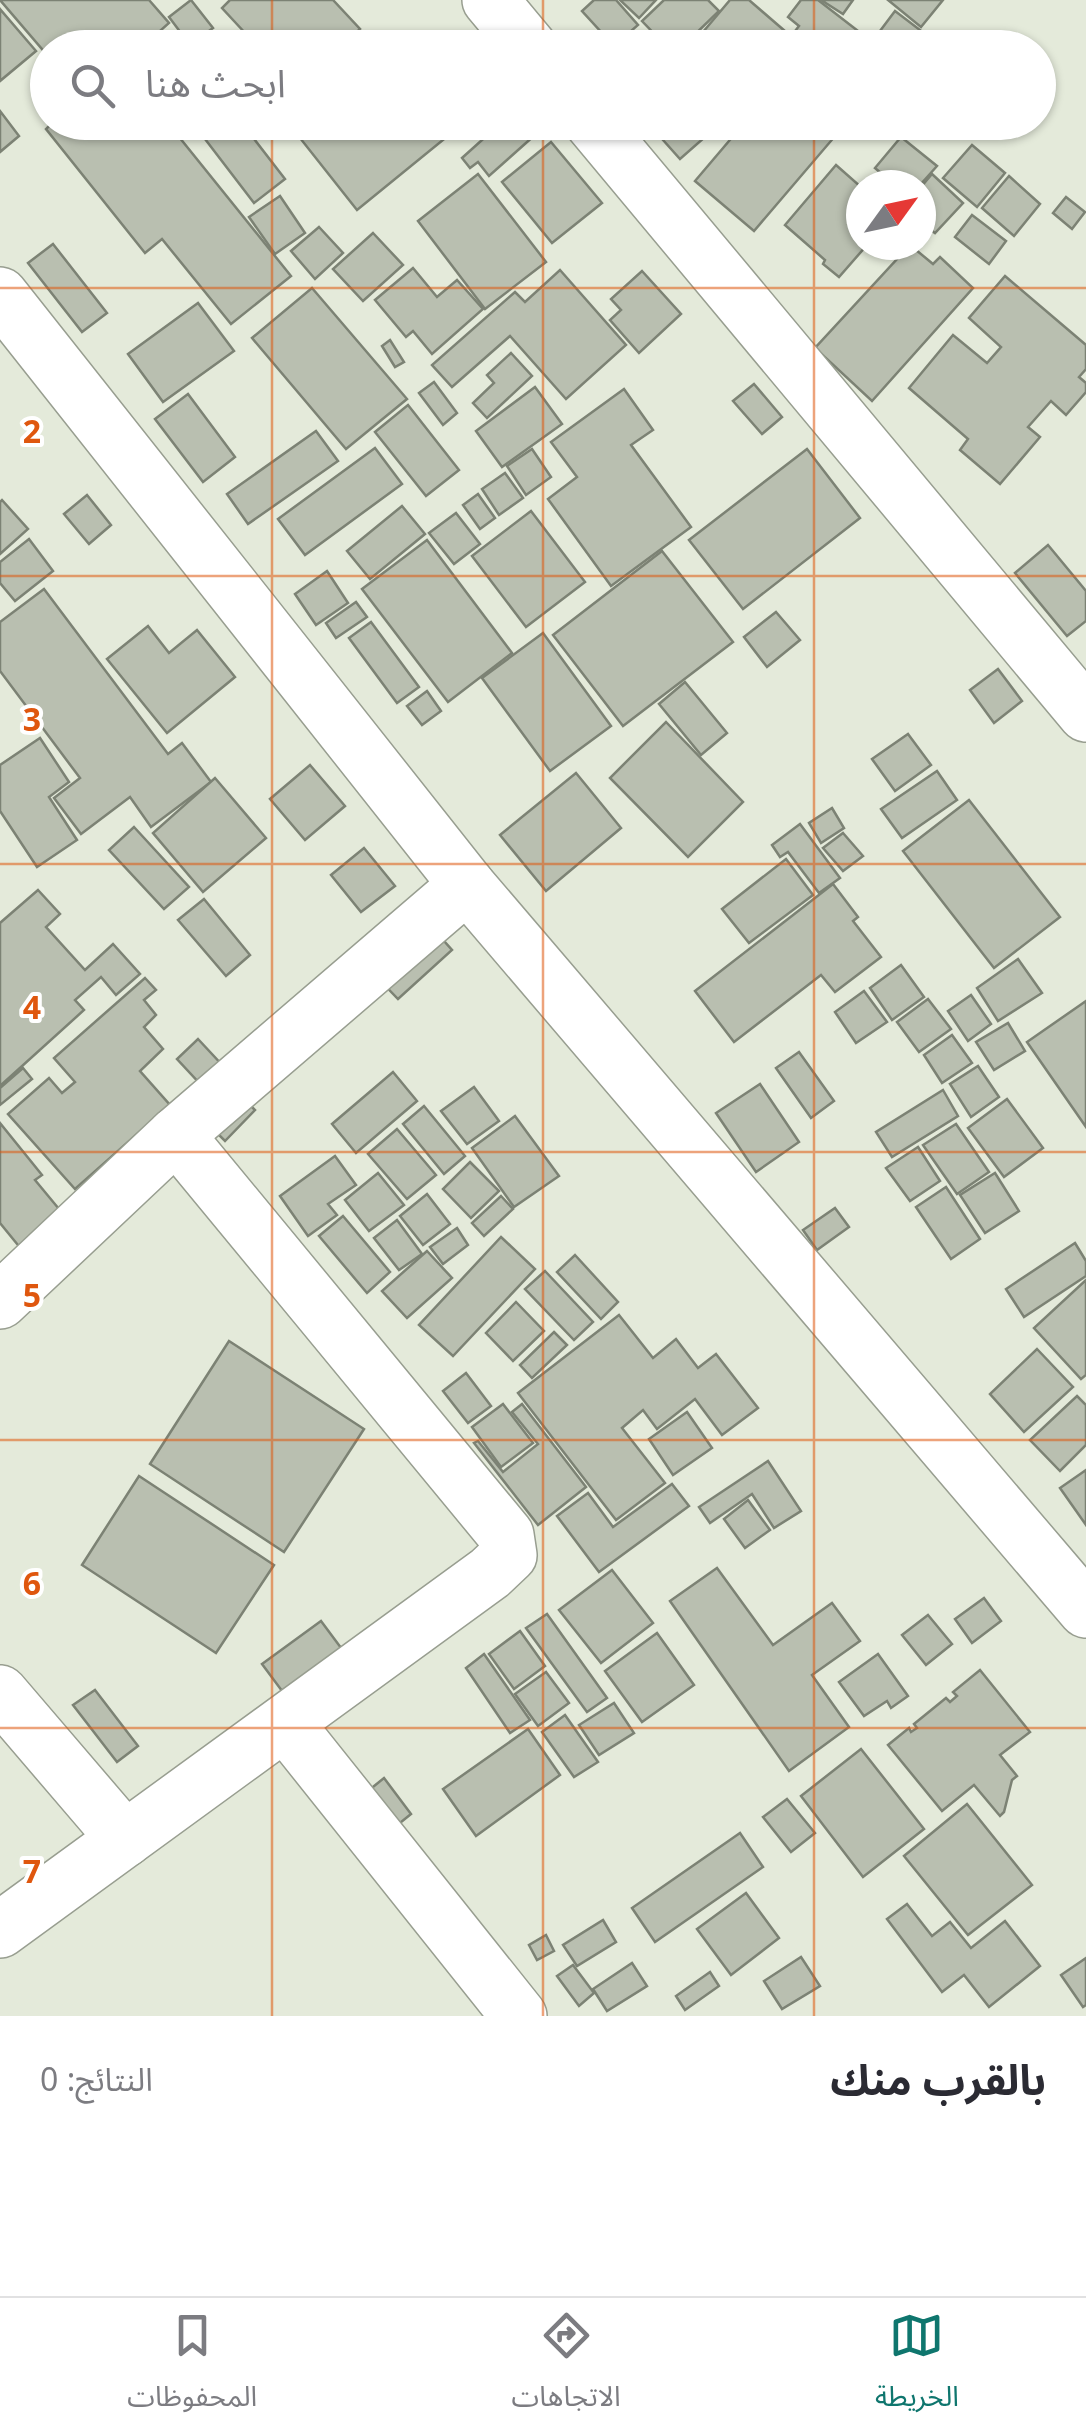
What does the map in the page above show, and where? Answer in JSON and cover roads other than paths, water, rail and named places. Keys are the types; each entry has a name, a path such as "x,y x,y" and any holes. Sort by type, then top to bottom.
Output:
{"street":[{"path":"490,0 515,30"},
{"path":"607,140 1086,714"},
{"path":"0,295 468,885 1086,1610"},
{"path":"0,1302 176,1135 468,885"},
{"path":"0,1930 286,1724 509,1555 506,1534 176,1135"},
{"path":"0,1693 125,1839"},
{"path":"286,1724 520,2016"}]}
